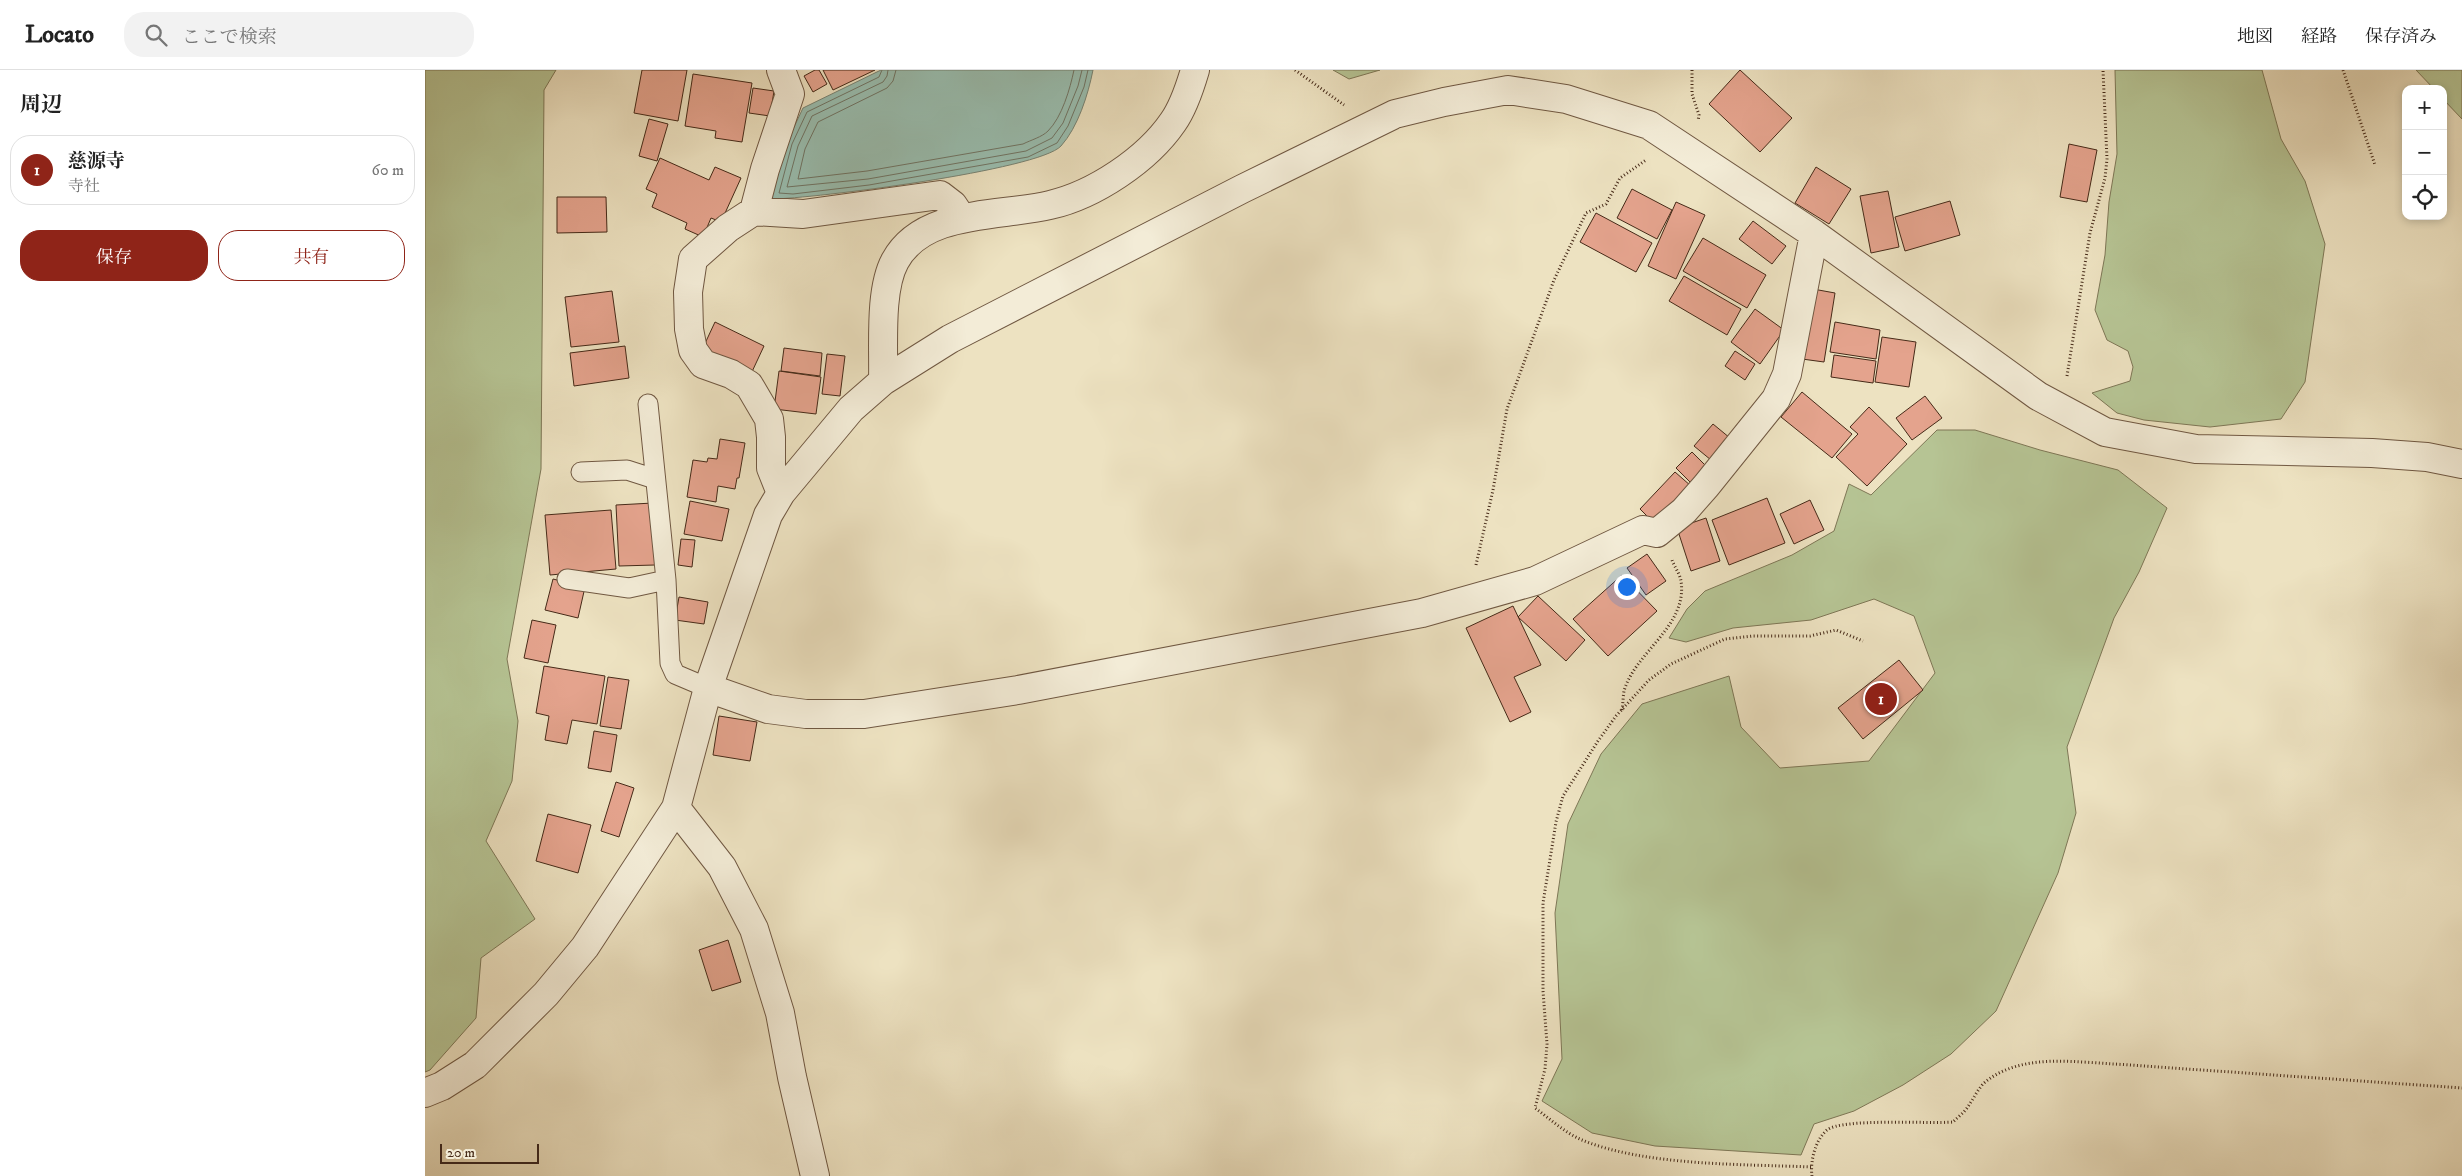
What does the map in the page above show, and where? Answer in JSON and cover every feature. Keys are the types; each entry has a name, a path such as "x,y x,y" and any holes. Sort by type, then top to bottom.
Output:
{"street":[{"path":"754,211 765,169 790,94 781,70"},
{"path":"883,381 883,322 887,290 895,261 911,240 961,217 1041,207 1089,192 1156,145 1174,121 1195,70"},
{"path":"425,1093 442,1086 475,1065 546,994 585,947 676,808 708,688 765,523 781,493 851,408 883,381 967,330 1395,114 1444,102 1508,90 1566,99 1649,125 1814,234 2038,396 2105,432 2196,449 2372,453 2427,457 2462,464"},
{"path":"781,493 771,468 769,419 749,384 731,374 703,364 693,350 689,329 688,292 693,259 727,228 754,211 803,214 940,194 953,205 961,217"},
{"path":"708,688 768,709 806,714 864,714 1082,678 1422,613 1535,581 1643,530 1657,533 1684,511 1776,400 1787,374 1814,234"},
{"path":"676,808 722,867 754,929 780,1013 792,1078 815,1176"}],"lane":[{"path":"647,404 666,580 670,663 675,674 708,688"},
{"path":"581,472 627,470 655,479"},
{"path":"567,579 629,588 666,580"}],"path":[{"path":"1295,70 1370,126"},
{"path":"1461,602 1473,576 1493,490 1507,409 1554,280 1586,213 1607,204 1620,178 1649,157 1679,144 1696,131 1699,115 1691,94 1692,70"},
{"path":"2062,409 2090,233 2105,178 2107,159 2103,70"},
{"path":"2343,70 2375,165"},
{"path":"1622,711 1624,690 1631,676 1662,634 1675,613 1680,598 1681,580 1657,533"},
{"path":"1811,1167 1719,1163 1617,1152 1579,1139 1535,1108 1545,1069 1547,1044 1543,991 1543,903 1556,822 1563,796 1598,741 1649,680 1671,664 1725,639 1753,636 1810,636 1836,630 1863,641"},
{"path":"1812,1176 1811,1167 1818,1141 1828,1129 1863,1122 1953,1122 1969,1107 1982,1085 1997,1074 2021,1064 2059,1061 2115,1064 2462,1088"}],"green space":[{"path":"425,70 556,70 544,90 541,469 507,659 518,721 512,781 486,841 535,919 481,958 476,1018 430,1070 425,1072"},
{"path":"1333,70 1380,70 1349,79"},
{"path":"2115,70 2262,70 2281,139 2305,181 2325,244 2305,382 2281,419 2210,427 2144,420 2117,413 2092,393 2130,381 2133,367 2128,351 2107,340 2095,310 2105,255 2109,202 2117,154"},
{"path":"2416,70 2462,70 2462,119 2447,103 2447,85 2430,85"},
{"path":"1937,430 1975,430 2040,450 2118,470 2167,508 2139,572 2114,618 2067,747 2076,813 2058,873 1996,1011 1951,1054 1903,1085 1854,1111 1814,1124 1801,1155 1655,1146 1592,1133 1542,1101 1562,1059 1555,913 1568,824 1601,754 1642,704 1729,676 1741,727 1780,768 1869,761 1935,673 1914,616 1874,599 1811,620 1733,628 1686,642 1669,638 1687,609 1705,591 1792,555 1834,531 1849,484 1871,495"}],"water":[{"path":"881,70 1093,70 1085,100 1072,130 1061,146 1044,155 1012,164 923,182 831,194 771,199 787,142 803,108"}],"building":[{"path":"642,70 687,70 678,121 634,113"},
{"path":"819,70 827,84 813,92 804,76"},
{"path":"823,70 875,70 833,90"},
{"path":"1740,70 1792,118 1760,152 1709,104"},
{"path":"693,74 752,83 742,142 715,138 716,131 685,126"},
{"path":"753,88 774,91 770,116 749,113"},
{"path":"649,119 668,124 657,161 639,156"},
{"path":"2069,144 2097,150 2087,202 2060,197"},
{"path":"660,158 709,180 715,167 741,178 721,222 711,218 703,237 685,229 687,223 652,207 657,194 646,189"},
{"path":"1816,167 1851,189 1829,224 1795,203"},
{"path":"1632,189 1672,210 1657,239 1617,218"},
{"path":"1888,191 1899,247 1871,253 1860,196"},
{"path":"557,197 606,197 607,232 557,233"},
{"path":"1950,201 1960,235 1905,251 1895,217"},
{"path":"1676,202 1705,215 1676,279 1648,266"},
{"path":"1596,213 1652,243 1636,272 1580,242"},
{"path":"1753,221 1786,246 1772,264 1739,239"},
{"path":"1703,238 1766,275 1747,308 1683,271"},
{"path":"1684,276 1741,309 1727,335 1669,301"},
{"path":"1813,289 1835,293 1824,362 1802,359"},
{"path":"612,291 619,342 571,347 565,297"},
{"path":"1755,309 1784,330 1760,364 1731,342"},
{"path":"715,322 764,346 750,376 701,352"},
{"path":"1835,322 1880,330 1876,359 1830,352"},
{"path":"1882,337 1916,342 1909,387 1875,382"},
{"path":"625,346 629,378 574,386 570,353"},
{"path":"784,348 822,353 820,376 781,371"},
{"path":"1735,351 1755,364 1745,380 1725,366"},
{"path":"827,354 845,356 840,396 822,394"},
{"path":"1834,355 1876,361 1873,383 1831,377"},
{"path":"779,371 821,377 816,414 774,409"},
{"path":"1802,392 1852,434 1832,458 1781,417"},
{"path":"1925,396 1942,418 1912,440 1896,418"},
{"path":"1869,407 1907,444 1867,486 1836,457 1858,434 1850,427"},
{"path":"1713,424 1730,438 1711,460 1694,446"},
{"path":"720,439 745,443 739,478 737,478 735,489 718,486 716,502 687,497 693,460 707,462 708,458 717,459"},
{"path":"1692,452 1710,470 1694,486 1676,468"},
{"path":"1675,472 1691,486 1655,524 1640,509"},
{"path":"1767,498 1785,543 1729,565 1712,520"},
{"path":"1810,500 1824,530 1794,544 1780,514"},
{"path":"690,501 729,509 722,541 684,534"},
{"path":"653,503 655,565 619,566 616,505"},
{"path":"611,510 616,569 550,575 545,515"},
{"path":"1706,518 1720,561 1691,571 1677,528"},
{"path":"681,539 695,540 692,567 678,565"},
{"path":"1647,554 1666,581 1646,595 1627,568"},
{"path":"1622,575 1657,611 1608,656 1573,619"},
{"path":"553,579 585,587 578,618 545,610"},
{"path":"1538,596 1585,640 1566,661 1518,617"},
{"path":"679,597 708,602 704,624 675,620"},
{"path":"1513,606 1541,665 1514,677 1531,712 1510,722 1466,628"},
{"path":"532,620 556,625 548,663 524,658"},
{"path":"1899,660 1923,690 1863,739 1838,708"},
{"path":"544,666 605,676 597,724 572,720 567,744 545,740 549,716 536,713"},
{"path":"608,677 629,680 621,729 600,726"},
{"path":"719,716 757,722 750,761 713,755"},
{"path":"594,731 617,735 611,772 588,768"},
{"path":"616,782 634,788 619,837 601,831"},
{"path":"548,814 591,825 578,873 536,861"},
{"path":"728,940 741,982 712,991 699,950"}],"place":[{"name":"慈源寺","path":"1881,699"}]}
